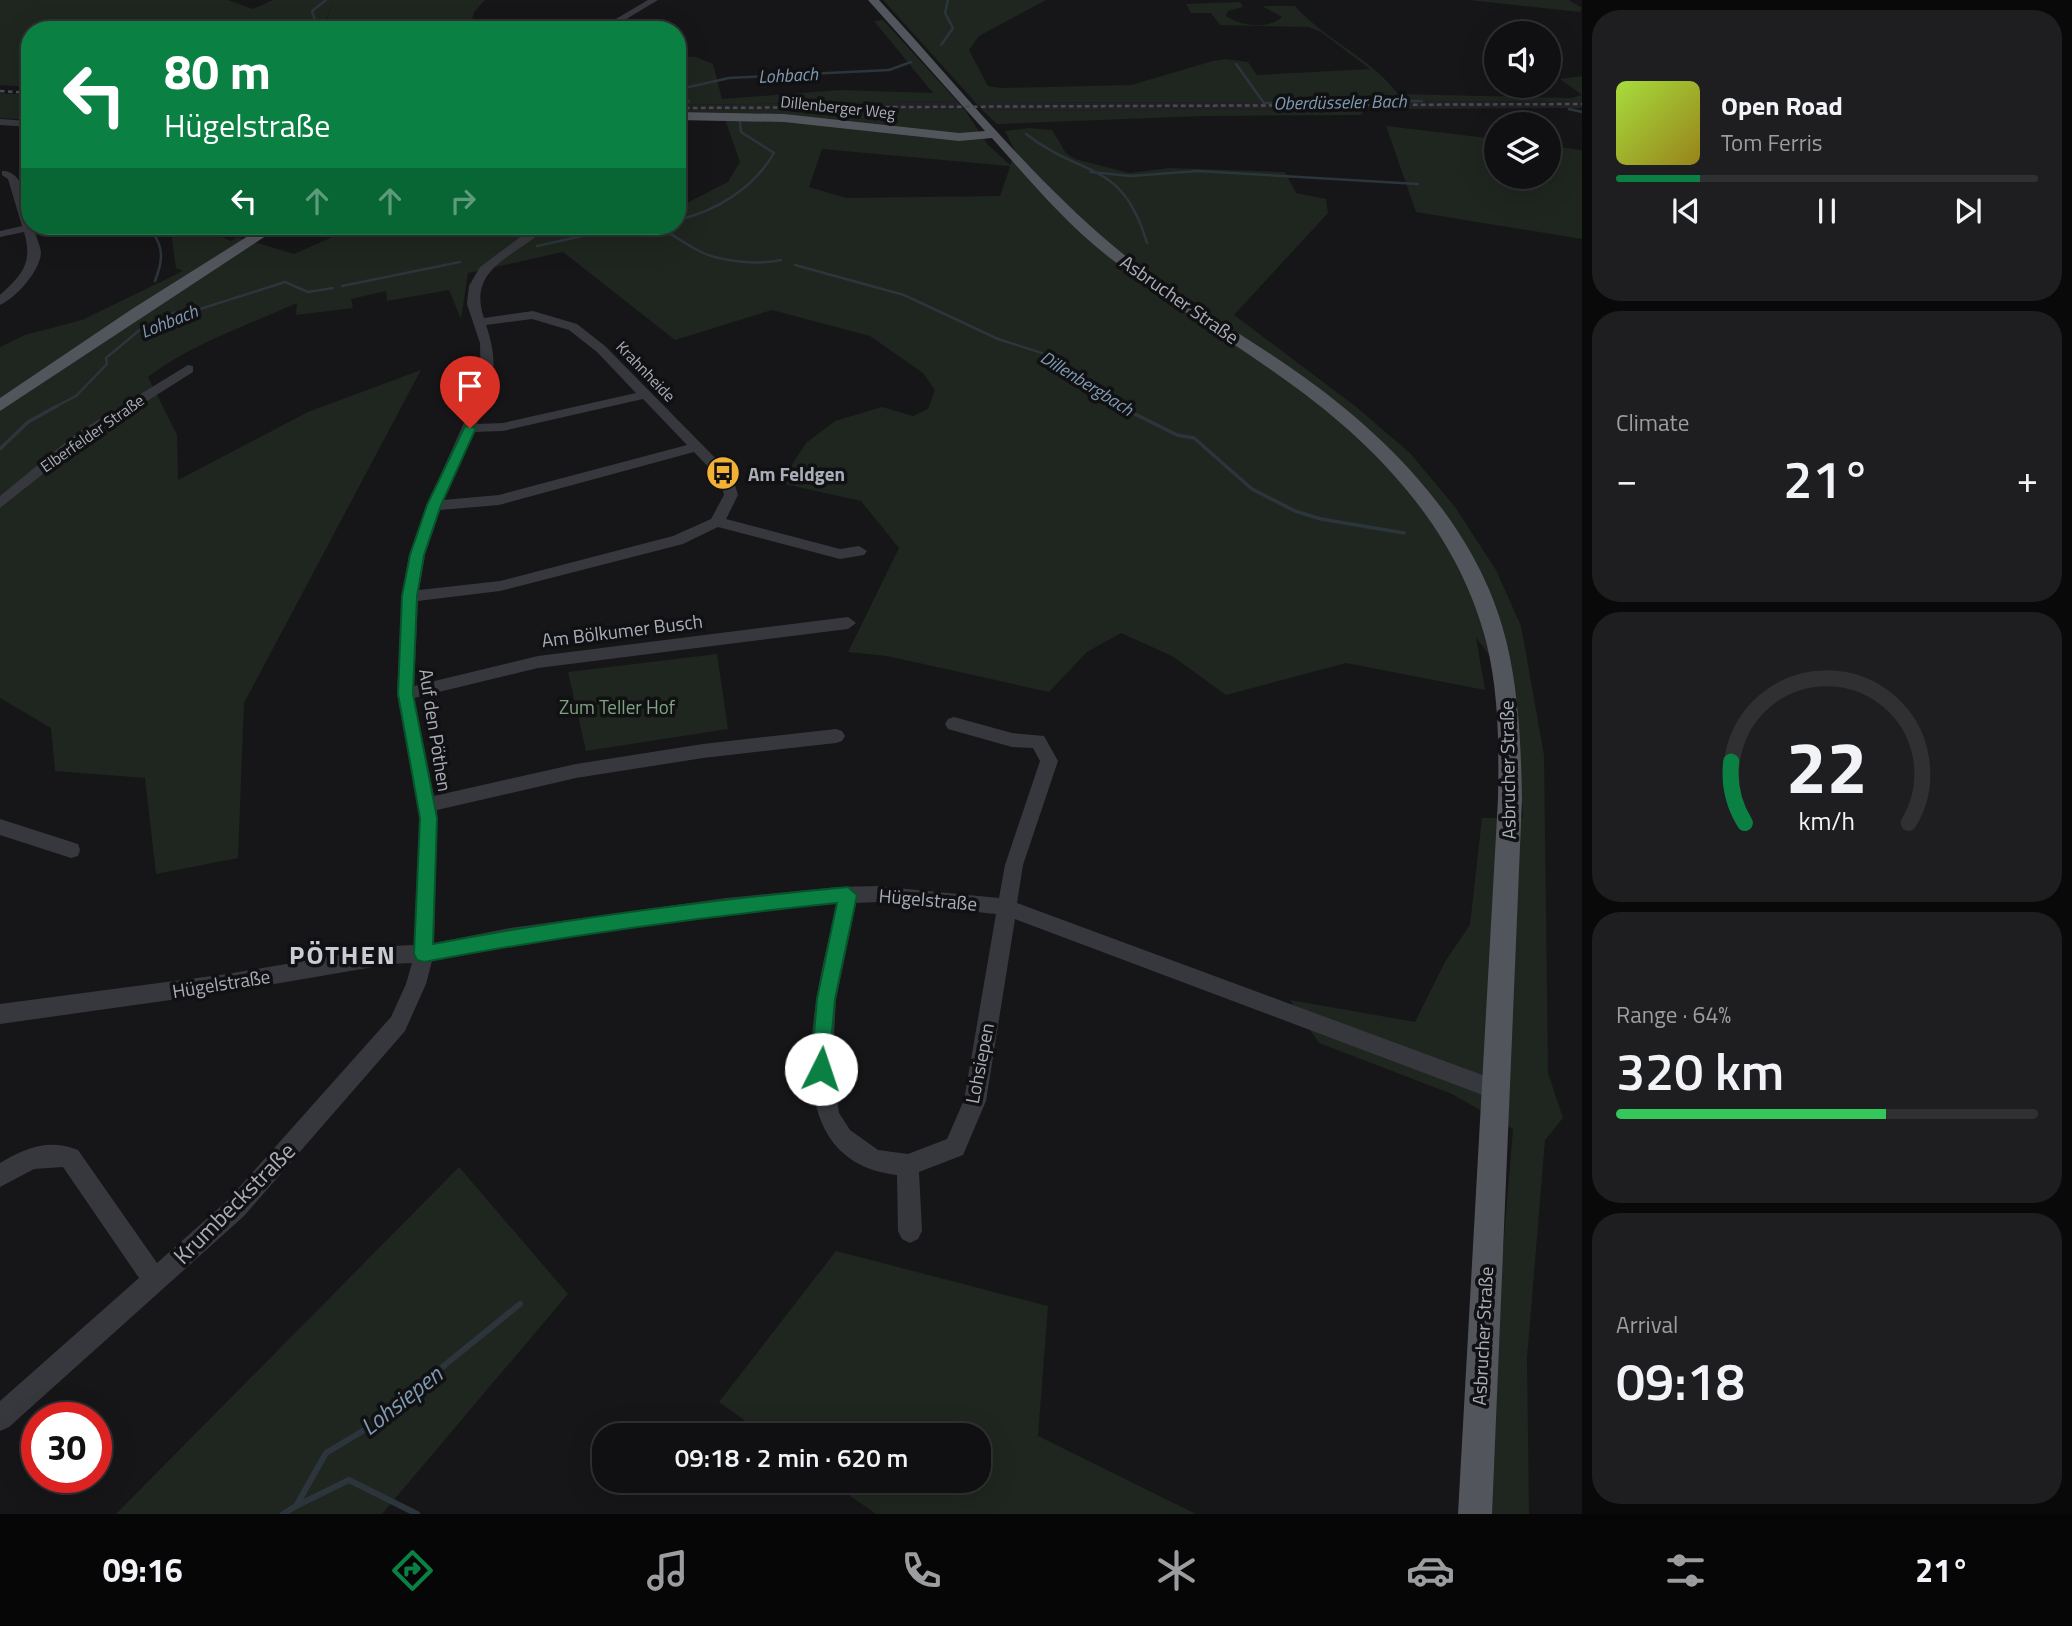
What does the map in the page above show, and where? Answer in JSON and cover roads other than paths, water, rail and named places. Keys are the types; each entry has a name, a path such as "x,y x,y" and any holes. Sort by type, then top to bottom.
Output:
{"main road":[{"name":"Asbrucher Straße","path":"873,0 1068,212 1114,254 1303,384 1371,437 1423,495 1464,556 1490,619 1505,690 1510,739 1510,799 1475,1514"},
{"name":"Dillenberger Weg","path":"686,116 759,117 959,137 994,134"},
{"path":"959,137 978,130 981,119"},
{"path":"0,406 260,235"}],"street":[{"path":"617,21 654,0"},
{"path":"0,122 21,123"},
{"path":"6,173 13,177 21,197"},
{"path":"0,234 21,229"},
{"path":"0,301 13,289 33,262 33,235"},
{"name":"Auf den Pöthen","path":"424,954 429,818 405,694 410,596 417,555 434,505 487,384 486,343 473,304 475,286 484,270 530,235"},
{"name":"Krahnheide","path":"478,322 518,315 560,321 601,349 727,478 731,495 717,522"},
{"name":"Elberfelder Straße","path":"0,503 82,436 188,369"},
{"path":"470,428 503,427 644,395"},
{"path":"434,505 463,505 499,500 697,447"},
{"path":"410,596 469,592 531,579 678,540 717,522 833,552 859,551"},
{"name":"Am Bölkumer Busch","path":"405,694 538,662 848,623"},
{"name":"Lohsiepen","path":"848,895 826,999 821,1069 829,1116 842,1138 874,1161 908,1165 955,1147 975,1101 1014,865 1049,761 1038,741 1012,740 954,724"},
{"path":"426,806 576,771 703,751 836,736"},
{"path":"0,827 71,850"},
{"name":"Hügelstraße","path":"0,1014 227,983 391,955 424,954 510,937 726,906 877,894 1006,907 1496,1090"},
{"name":"Krumbeckstraße","path":"0,1418 236,1208 398,1024 424,954"},
{"path":"0,1176 15,1166 44,1154 57,1152 70,1158 134,1247 155,1282"},
{"path":"908,1165 910,1231"}],"waterway":[{"path":"315,21 312,11 326,0"},
{"name":"Lohbach","path":"941,45 953,28 945,13 948,0"},
{"name":"Lohbach","path":"686,88 729,78 889,70 911,62"},
{"name":"Oberdüsseler Bach","path":"1236,64 1264,103 1422,101"},
{"name":"Lohbach","path":"686,98 689,102"},
{"name":"Oberdüsseler Bach","path":"1569,109 1582,112"},
{"name":"Lohbach","path":"686,217 732,197 756,177 774,153 741,132 740,122"},
{"path":"1026,134 1047,148 1096,173"},
{"path":"1096,173 1131,176 1198,171 1418,184"},
{"path":"1090,172 1096,173"},
{"path":"1096,173 1113,183 1126,197 1137,216 1147,243"},
{"path":"154,235 161,250 155,281"},
{"name":"Lohbach","path":"537,246 587,235"},
{"name":"Dillenbergbach","path":"672,235 699,251 718,258 751,262 781,260"},
{"name":"Lohbach","path":"342,286 460,262"},
{"name":"Dillenbergbach","path":"795,265 904,295 998,339 1048,355 1093,386 1108,401 1123,408"},
{"name":"Lohbach","path":"53,408 76,396 107,364 106,358 142,328 174,313 200,309 285,282 308,292 333,288"},
{"name":"Lohbach","path":"0,449 28,422 57,406"},
{"name":"Dillenbergbach","path":"1119,406 1123,408"},
{"name":"Dillenbergbach","path":"1123,408 1177,435 1194,438 1252,489 1295,511 1321,519 1404,533"},
{"name":"Lohsiepen","path":"296,1506 326,1453 366,1429 520,1304"},
{"name":"Lohsiepen","path":"296,1506 349,1480 417,1514"},
{"name":"Lohsiepen","path":"283,1514 296,1506"}],"railway":[{"path":"0,91 21,92"},
{"path":"686,108 1582,104"}],"place":[{"name":"Am Feldgen","path":"723,473"}],"district":[{"name":"PÖTHEN","path":"343,954"}],"park label":[{"name":"Zum Teller Hof","path":"617,706"}]}
